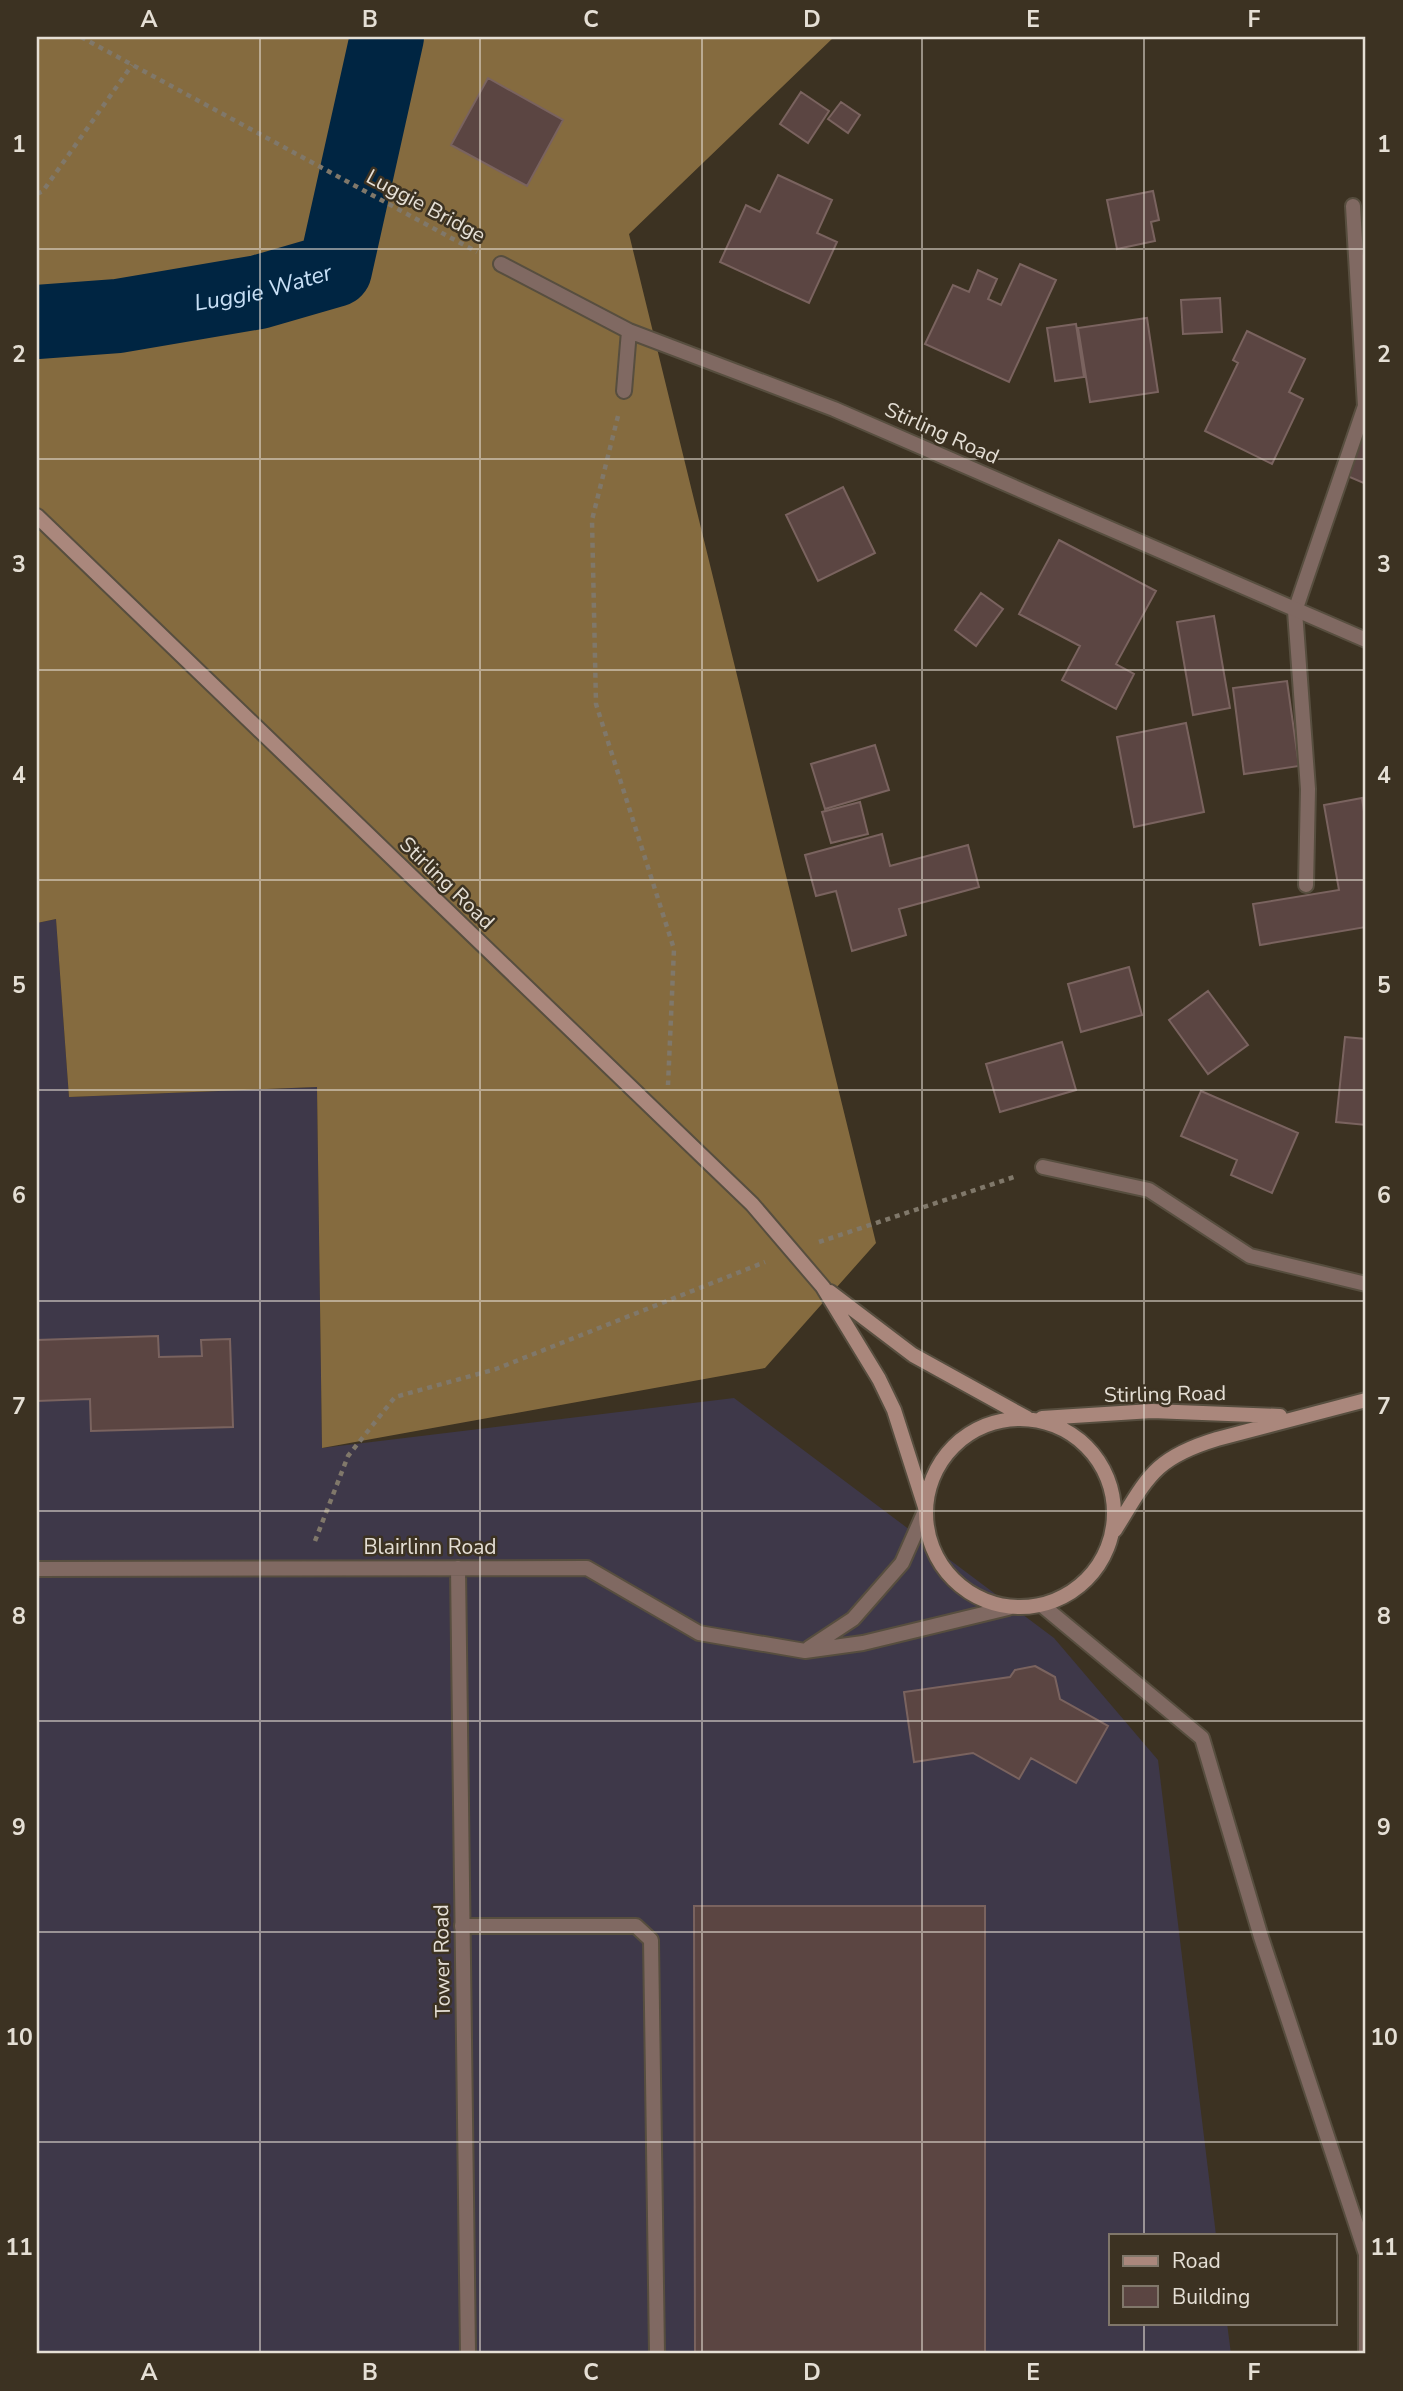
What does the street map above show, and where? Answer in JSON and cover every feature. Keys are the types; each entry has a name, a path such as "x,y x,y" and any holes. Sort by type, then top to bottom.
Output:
{"main road":[{"name":"Stirling Road","path":"40,520 752,1204 823,1287 879,1379 894,1410 925,1509"},
{"name":"Stirling Road","path":"823,1287 914,1355 1031,1418 1152,1411 1296,1417"},
{"name":"Stirling Road","path":"1114,1531 1148,1476 1169,1458 1193,1446 1366,1400"},
{"path":"1014,1418 1031,1418 1049,1423 1080,1439 1100,1461 1114,1496 1114,1531 1101,1563 1075,1592 1042,1606 1008,1608 972,1595 945,1572 929,1539 925,1509 933,1474 958,1440 983,1425 1014,1418"}],"street":[{"path":"1306,885 1308,789 1295,611 1365,406 1353,206"},
{"name":"Stirling Road","path":"500,264 629,331 834,409 1366,640"},
{"path":"624,391 629,331"},
{"path":"1043,1167 1149,1190 1250,1256 1366,1284"},
{"path":"805,1651 853,1619 902,1563 925,1509"},
{"name":"Tower Road","path":"458,1568 468,2354"},
{"name":"Blairlinn Road","path":"37,1569 587,1568 699,1633 805,1651 863,1643 1008,1608"},
{"path":"1042,1606 1202,1738 1261,1937 1366,2254 1366,2354"},
{"path":"462,1926 636,1926 651,1940 657,2354"}],"path":[{"name":"Luggie Bridge","path":"81,37 500,264"},
{"path":"37,194 43,191 132,65"},
{"path":"624,391 592,520 596,704 674,949 666,1124"},
{"path":"305,1569 348,1456 394,1397 496,1369 793,1251 1043,1167"}],"shaded area":[{"path":"37,37 834,37 629,234 876,1243 765,1368 322,1448 317,1087 69,1097 56,919 37,923"},
{"path":"56,919 69,1097 317,1087 322,1448 734,1398 1054,1638 1158,1760 1216,2234 1109,2234 1109,2324 1227,2324 1231,2354 37,2354 37,923"}],"building":[{"path":"488,78 563,120 527,186 451,145"},
{"path":"801,92 829,111 808,143 780,124"},
{"path":"841,102 860,115 848,133 828,119"},
{"path":"778,175 832,200 817,233 837,242 809,303 720,262 746,205 760,212"},
{"path":"1153,191 1159,220 1151,222 1155,241 1117,249 1107,200"},
{"path":"1020,264 1056,280 1009,382 925,344 953,285 969,292 978,270 997,279 988,299 1001,305"},
{"path":"1220,298 1222,332 1183,334 1181,300"},
{"path":"1147,318 1158,392 1090,402 1078,328"},
{"path":"1076,324 1084,377 1055,381 1047,328"},
{"path":"1247,331 1305,359 1289,392 1303,399 1272,464 1205,431 1238,363 1233,360"},
{"path":"1366,425 1366,484 1345,475"},
{"path":"843,487 875,553 818,581 786,515"},
{"path":"1059,540 1156,591 1116,664 1134,674 1116,709 1062,680 1080,646 1019,614"},
{"path":"981,593 1003,609 976,646 955,630"},
{"path":"1214,616 1230,708 1193,715 1177,622"},
{"path":"1287,681 1299,766 1244,774 1233,688"},
{"path":"1186,723 1204,812 1134,827 1117,737"},
{"path":"875,745 889,790 825,809 811,764"},
{"path":"1362,798 1366,825 1366,927 1260,945 1253,904 1339,890 1324,805"},
{"path":"860,802 868,834 831,843 822,812"},
{"path":"882,834 890,866 968,845 979,887 899,909 906,935 852,951 836,891 816,896 805,855"},
{"path":"1129,967 1142,1015 1081,1032 1068,984"},
{"path":"1208,991 1248,1045 1208,1074 1169,1020"},
{"path":"1345,1037 1366,1039 1366,1125 1336,1122"},
{"path":"1062,1042 1076,1090 1000,1112 986,1064"},
{"path":"1201,1091 1298,1133 1272,1193 1231,1175 1237,1160 1181,1136"},
{"path":"158,1336 159,1357 202,1356 201,1340 230,1339 233,1427 91,1431 90,1399 37,1401 37,1340"},
{"path":"1035,1666 1055,1677 1060,1699 1108,1726 1076,1783 1031,1758 1019,1779 973,1753 914,1762 904,1692 1010,1677 1015,1670"},
{"path":"694,1906 985,1906 985,2354 695,2354"}],"waterway":[{"name":"Luggie Water","path":"37,322 118,316 259,292 335,270 387,37"}]}
